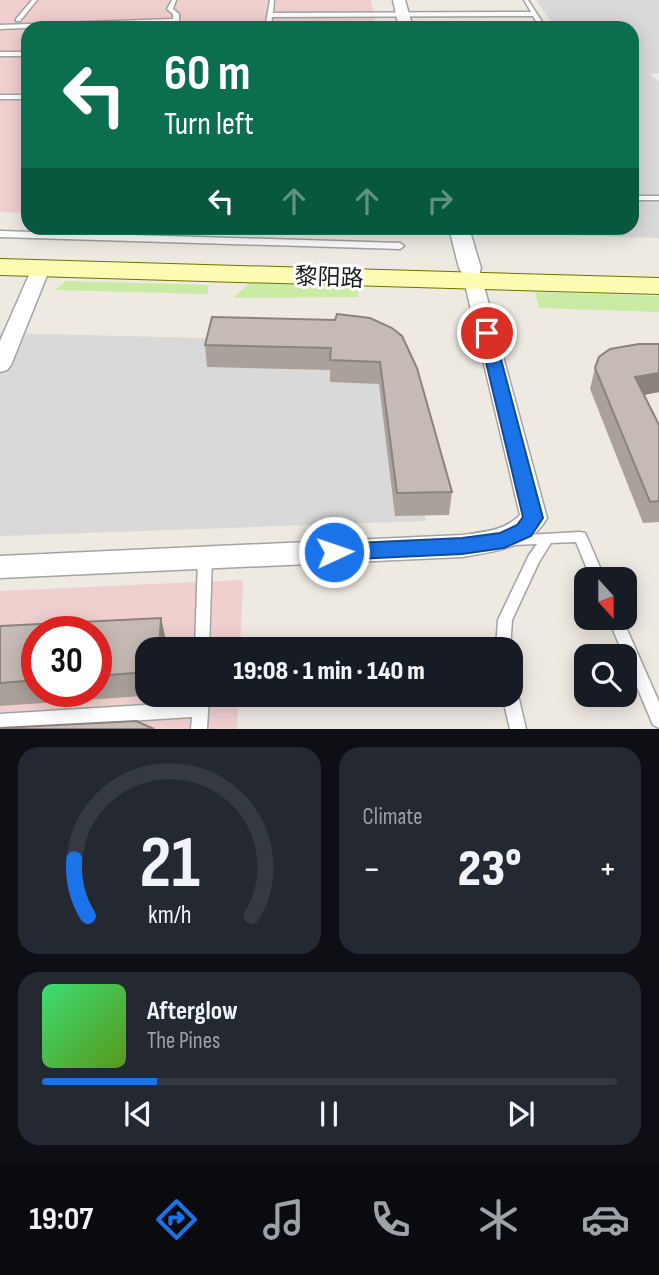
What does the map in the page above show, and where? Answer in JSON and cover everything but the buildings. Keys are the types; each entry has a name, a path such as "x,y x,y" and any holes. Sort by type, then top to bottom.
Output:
{"main road":[{"name":"黎阳路","path":"0,254 472,274 659,285"},
{"name":"黎阳路","path":"0,267 472,274 659,272"}],"street":[{"path":"399,0 404,21"},
{"path":"0,567 462,546 504,540 524,530 534,518 461,235"},
{"path":"0,365 41,268"}],"lane":[{"path":"18,20 35,0"},
{"path":"150,21 175,20 176,14 170,9 174,0"},
{"path":"269,21 272,0"},
{"path":"526,0 539,21"},
{"path":"270,15 535,14"},
{"path":"0,27 21,26"},
{"path":"0,54 21,54"},
{"path":"0,97 21,97"},
{"path":"639,198 659,198"},
{"path":"0,234 21,235"},
{"path":"33,235 400,246"},
{"path":"504,540 580,537 593,567"},
{"path":"504,637 505,620 534,559 548,538"},
{"path":"202,637 205,558"},
{"path":"620,630 659,720"},
{"path":"0,722 150,707"},
{"path":"200,707 200,729"},
{"path":"513,707 518,729"}],"shaded area":[{"path":"0,0 371,0 375,21 21,21 21,213 0,212"},
{"path":"536,0 659,0 659,73 650,74 659,82 659,238 565,235 639,235 639,21 551,21"},
{"path":"0,333 331,341 397,382 426,521 0,536"},
{"path":"243,580 241,637 135,637 135,707 238,707 237,729 0,729 0,591"}],"green space":[{"path":"254,279 358,279 358,297 233,298"},
{"path":"66,281 209,285 207,294 55,290"},
{"path":"535,292 659,296 659,312 539,308"}],"route":[{"path":"334,552 462,546 504,540 524,530 534,518 487,333"}]}
